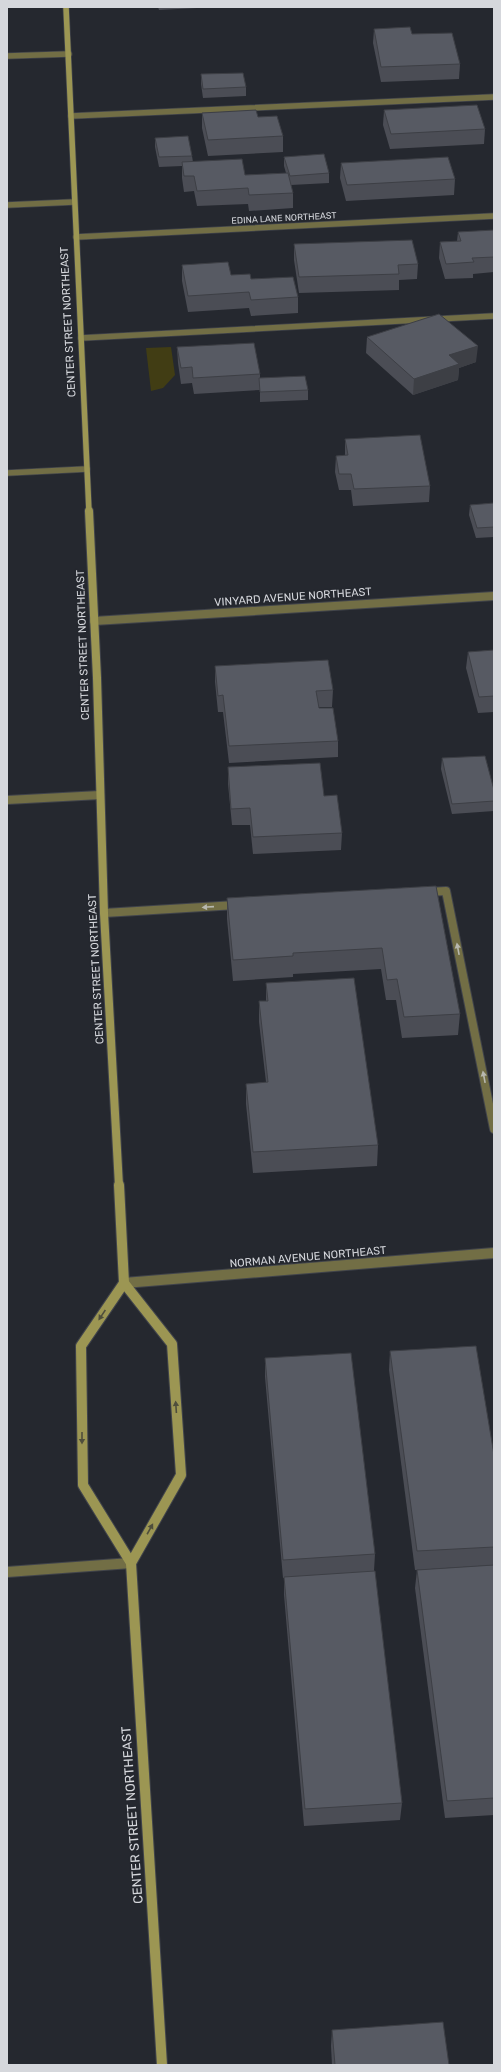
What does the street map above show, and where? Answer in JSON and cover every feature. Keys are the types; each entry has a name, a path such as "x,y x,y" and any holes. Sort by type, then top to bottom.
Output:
{"main road":[{"name":"CENTER STREET NORTHEAST","path":"66,7 94,621 104,913 124,1283 81,1346 83,1485 131,1563 162,2065"},
{"path":"124,1283 172,1344 181,1475 131,1563"}],"street":[{"path":"7,56 68,54"},
{"path":"71,116 494,97"},
{"path":"7,205 74,202"},
{"name":"EDINA LANE NORTHEAST","path":"76,237 494,216"},
{"path":"81,338 233,332 494,316"},
{"path":"7,474 87,469"},
{"name":"VINYARD AVENUE NORTHEAST","path":"94,621 494,596"},
{"path":"7,800 100,795"},
{"path":"422,892 446,891 494,1129"},
{"path":"104,913 247,904"},
{"name":"NORMAN AVENUE NORTHEAST","path":"124,1283 494,1253"},
{"path":"7,1572 131,1563"}],"shaded area":[{"path":"171,347 175,375 163,388 151,391 146,348"}],"building":[{"path":"410,27 412,34 452,33 460,64 381,67 374,29"},
{"path":"243,73 246,87 203,89 201,74"},
{"path":"477,105 485,129 391,134 384,110"},
{"path":"256,110 258,117 277,116 283,136 208,140 202,113"},
{"path":"188,136 192,156 159,157 155,138"},
{"path":"324,154 329,173 290,176 284,157"},
{"path":"448,157 455,179 347,185 341,163"},
{"path":"242,159 245,175 288,173 293,193 249,195 248,188 197,191 194,176 184,176 182,162"},
{"path":"494,230 494,257 472,258 474,262 446,264 440,242 461,241 458,232"},
{"path":"412,240 418,264 398,265 399,274 299,277 294,244"},
{"path":"228,262 231,275 250,274 251,279 293,277 298,297 251,300 249,292 188,296 182,265"},
{"path":"439,314 478,346 449,355 459,364 414,379 367,337"},
{"path":"254,343 260,374 193,378 192,367 181,368 177,347"},
{"path":"305,376 308,390 260,392 259,378"},
{"path":"420,435 430,486 354,489 351,474 339,474 336,456 348,455 345,439"},
{"path":"494,503 494,527 477,528 470,505"},
{"path":"494,650 494,696 479,697 468,652"},
{"path":"328,660 333,690 316,691 319,708 333,708 338,741 229,746 223,695 218,696 215,666"},
{"path":"485,756 494,790 494,801 452,804 442,758"},
{"path":"320,763 324,796 337,795 342,833 253,837 250,808 231,809 228,767"},
{"path":"436,886 460,1014 404,1017 397,979 387,980 382,948 293,953 293,956 233,960 227,898"},
{"path":"354,978 378,1145 253,1152 246,1084 268,1082 259,1001 268,1001 266,983"},
{"path":"476,1346 494,1455 494,1547 417,1551 390,1351"},
{"path":"351,1353 375,1554 283,1560 265,1358"},
{"path":"494,1565 494,1798 447,1801 417,1570"},
{"path":"375,1571 402,1803 305,1809 284,1577"},
{"path":"443,2022 449,2065 335,2065 332,2030"}]}
